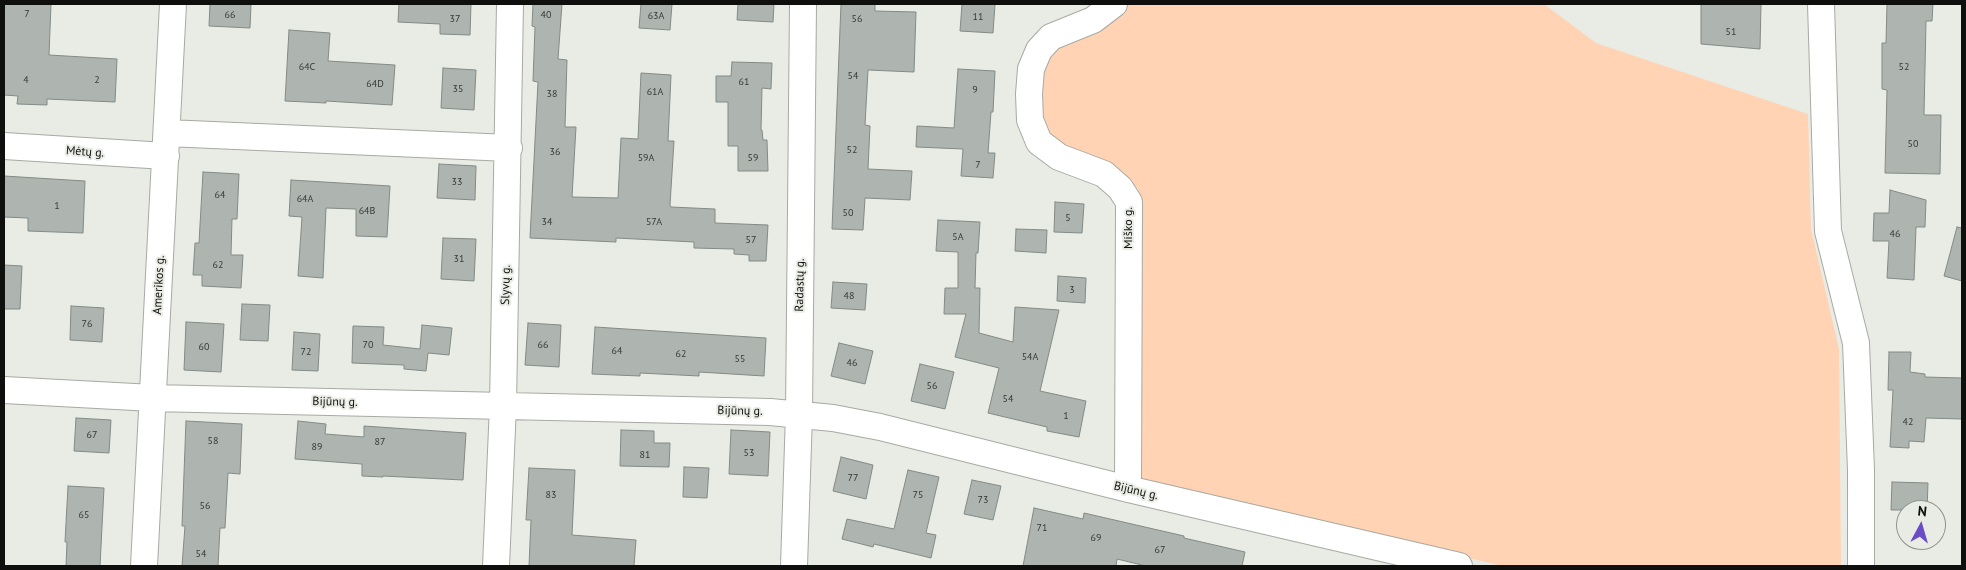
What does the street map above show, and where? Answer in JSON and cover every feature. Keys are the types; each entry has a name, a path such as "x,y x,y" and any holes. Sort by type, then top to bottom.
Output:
{"street":[{"name":"Amerikos g.","path":"144,566 173,4"},
{"name":"Slyvų g.","path":"496,566 504,406 510,4"},
{"name":"Radastų g.","path":"794,566 798,414 803,4"},
{"name":"Miško g.","path":"1114,4 1093,20 1051,37 1039,50 1031,69 1029,94 1030,120 1039,142 1058,157 1104,174 1120,188 1129,202 1128,490"},
{"path":"1821,4 1828,231 1856,344 1861,470 1860,566"},
{"name":"Mėtų g.","path":"4,146 166,145 509,148"},
{"name":"Bijūnų g.","path":"4,390 153,398 770,412 833,418 880,427 1128,490 1459,566"}],"shaded area":[{"path":"1126,4 1544,4 1596,43 1808,114 1811,229 1839,349 1841,566 1503,566 1138,481 1138,189 1122,171 1057,146 1045,130 1040,95 1043,68 1049,51"}],"building":[{"path":"4,4 51,4 49,55 117,59 115,102 47,99 47,105 17,104 18,96 4,95"},
{"path":"210,4 251,4 250,28 209,26"},
{"path":"399,4 471,4 470,35 440,34 440,24 398,22"},
{"path":"533,4 562,4 558,59 567,60 565,127 576,127 572,197 618,198 621,138 638,139 641,73 671,75 668,141 674,141 671,207 715,209 715,223 768,225 766,261 749,261 749,255 734,254 734,249 694,248 694,242 616,238 616,242 530,238 538,82 533,81 535,27 532,26"},
{"path":"641,4 672,4 670,30 639,28"},
{"path":"738,4 774,4 773,22 737,20"},
{"path":"841,4 875,4 875,11 916,12 914,72 868,70 865,125 870,126 868,169 912,171 910,200 865,198 863,230 832,229"},
{"path":"962,4 995,4 993,33 960,31"},
{"path":"1701,4 1761,4 1760,49 1701,44"},
{"path":"1887,4 1933,4 1932,21 1926,21 1924,115 1941,115 1940,174 1885,173 1887,90 1882,89 1882,43 1886,43"},
{"path":"289,30 330,33 328,61 395,65 392,105 326,101 326,103 285,101"},
{"path":"732,62 772,63 771,89 762,88 761,130 763,140 767,140 768,171 738,171 738,146 728,146 728,102 716,102 716,76 731,76"},
{"path":"443,68 476,70 474,110 441,108"},
{"path":"958,69 995,71 988,153 995,153 993,178 961,176 963,149 916,147 917,126 954,128"},
{"path":"439,164 476,166 475,200 437,198"},
{"path":"203,172 239,174 237,219 232,219 231,255 243,255 241,288 202,286 202,275 193,275 195,243 199,243"},
{"path":"4,176 85,181 83,233 28,231 28,218 4,217"},
{"path":"291,180 390,186 387,237 356,236 356,209 326,208 323,278 298,276 302,217 289,216"},
{"path":"1890,190 1926,200 1925,227 1916,227 1914,280 1887,278 1889,241 1873,241 1874,213 1889,213"},
{"path":"1055,202 1084,204 1082,233 1054,232"},
{"path":"938,220 980,222 978,253 976,253 975,288 980,288 979,333 1013,342 1015,307 1059,310 1040,391 1086,401 1079,437 1047,431 1047,427 988,413 999,368 955,357 966,314 944,314 945,288 958,288 958,252 936,251"},
{"path":"1957,227 1962,228 1962,281 1944,276"},
{"path":"1016,229 1047,230 1046,253 1015,251"},
{"path":"443,238 476,239 474,281 441,279"},
{"path":"4,265 22,266 20,309 4,309"},
{"path":"1058,276 1086,278 1085,303 1057,301"},
{"path":"833,282 867,284 865,310 831,308"},
{"path":"242,304 270,305 268,341 240,340"},
{"path":"71,306 104,308 102,342 70,340"},
{"path":"186,322 224,324 221,372 184,370"},
{"path":"528,323 561,325 559,367 525,365"},
{"path":"422,325 452,328 449,355 428,353 426,371 404,369 404,365 352,363 353,326 384,327 383,345 420,349"},
{"path":"595,327 766,338 764,376 699,372 699,376 640,373 640,376 592,374"},
{"path":"294,332 320,334 318,371 292,370"},
{"path":"839,343 873,351 865,384 831,376"},
{"path":"1889,352 1911,352 1910,372 1925,374 1925,377 1962,378 1962,419 1926,418 1924,442 1909,441 1909,448 1890,447 1893,390 1888,390"},
{"path":"920,364 954,372 945,409 911,401"},
{"path":"76,418 111,420 109,453 74,451"},
{"path":"186,421 242,424 240,474 228,473 225,528 220,528 218,566 182,566 185,526 182,526"},
{"path":"298,421 326,424 325,434 364,437 364,426 466,433 463,480 362,476 362,464 295,459"},
{"path":"621,430 654,431 654,443 670,443 669,467 620,466"},
{"path":"731,430 770,432 768,476 729,474"},
{"path":"841,457 873,465 866,499 833,491"},
{"path":"684,467 709,468 707,498 683,497"},
{"path":"529,468 575,470 572,535 636,540 634,566 529,566 531,520 526,520"},
{"path":"908,470 939,477 926,533 936,535 931,558 874,544 873,547 842,539 847,519 894,529"},
{"path":"972,480 1001,486 993,520 964,514"},
{"path":"1892,482 1928,483 1927,500 1896,500 1896,510 1891,510"},
{"path":"68,486 104,488 100,566 66,566 67,542 65,542"},
{"path":"1034,508 1083,519 1084,513 1245,552 1242,566 1146,566 1117,559 1116,566 1023,566"}]}
